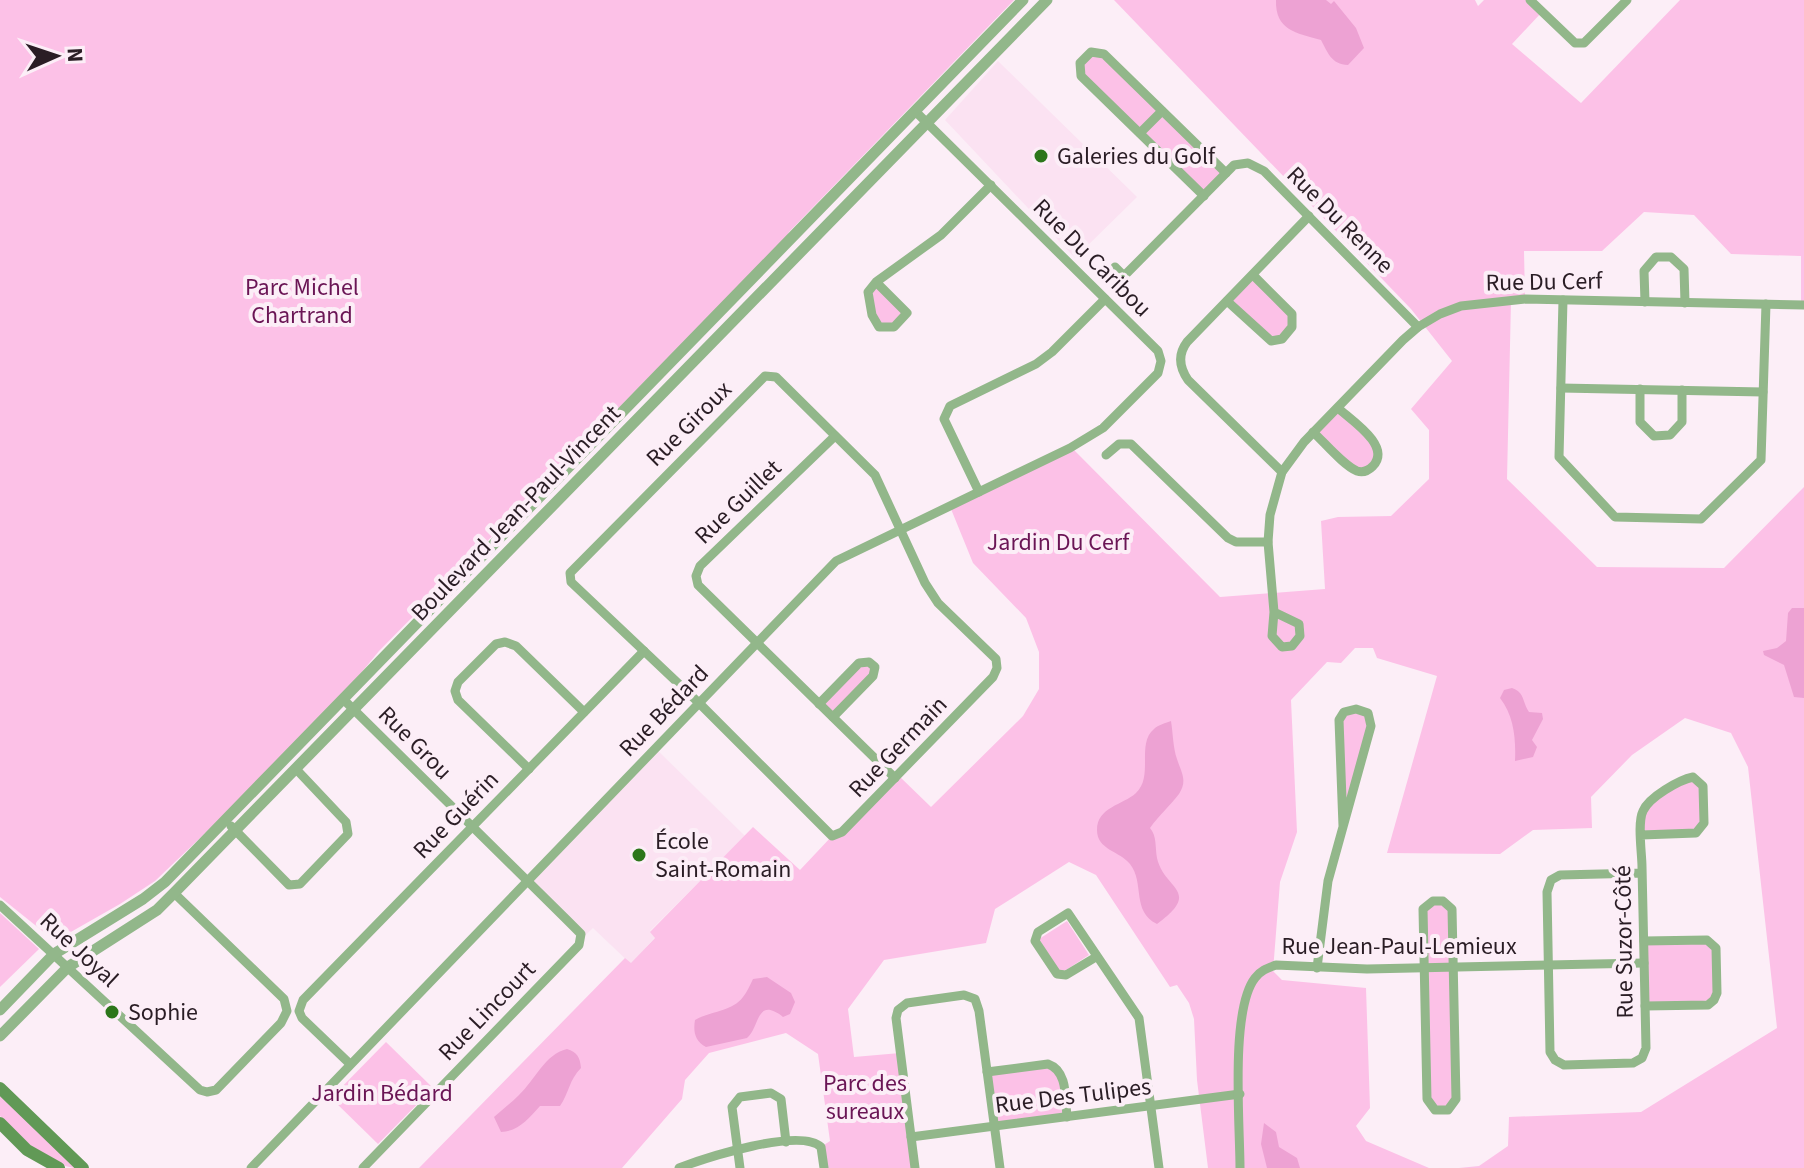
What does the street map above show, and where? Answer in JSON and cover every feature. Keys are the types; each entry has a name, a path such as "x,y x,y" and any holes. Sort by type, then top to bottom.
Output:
{"main road":[{"path":"0,1088 83,1168"},
{"path":"0,1123 27,1150 59,1168"}],"street":[{"name":"Boulevard Jean-Paul-Vincent","path":"0,1010 54,954 165,882 1023,0"},
{"name":"Boulevard Jean-Paul-Vincent","path":"0,1036 68,967 157,910 1047,0"},
{"path":"1530,0 1575,43 1584,43 1627,0"},
{"path":"1115,267 1124,276 1204,196 1226,173 1104,54 1091,52 1080,63 1081,76 1204,196"},
{"name":"Rue Du Caribou","path":"915,111 1158,351 1161,361"},
{"path":"1140,133 1162,111"},
{"name":"Rue Du Renne","path":"1226,173 1234,165 1254,164 1418,327"},
{"path":"876,282 907,313 894,327 879,327 872,315 868,292 876,282 941,235 991,185"},
{"path":"1282,472 1188,380 1180,361 1187,342 1309,216"},
{"path":"1645,302 1644,271 1656,257 1671,257 1684,269 1685,303"},
{"path":"1227,301 1271,341 1282,339 1292,327 1292,314 1253,275"},
{"path":"979,492 944,419 950,406 1036,364 1105,299"},
{"name":"Rue Du Cerf","path":"1274,612 1268,542 1270,515 1282,472 1313,432 1403,340 1440,314 1470,304 1525,299 1804,305"},
{"path":"1563,300 1559,457 1615,517 1701,519 1761,460 1766,304"},
{"name":"Rue Bédard","path":"251,1168 836,561 1070,448 1103,428 1158,373 1161,361"},
{"name":"Rue Giroux","path":"644,651 571,582 570,573 765,376 776,377 875,475 902,529"},
{"path":"1561,388 1763,392"},
{"path":"1640,389 1640,422 1654,436 1670,435 1682,422 1682,390"},
{"path":"1313,432 1351,467 1359,472 1369,471 1378,461 1380,452 1375,443 1338,408"},
{"name":"Rue Guillet","path":"835,436 700,566 696,576 698,585 895,778"},
{"path":"1106,455 1119,444 1131,444 1228,538 1236,542 1268,542"},
{"name":"Rue Germain","path":"699,703 832,836 842,832 993,677 997,668 996,659 938,603 925,583 902,529"},
{"path":"529,769 458,700 455,691 458,682 496,644 505,642 516,646 584,712"},
{"path":"644,651 699,703"},
{"name":"Rue Guérin","path":"350,1064 302,1018 299,1011 303,1000 644,651"},
{"path":"819,704 859,663 869,662 875,667 873,676 833,717"},
{"name":"Rue Grou","path":"344,700 527,881"},
{"path":"1317,968 1328,881 1371,726 1368,713 1356,709 1344,712 1339,720 1343,826"},
{"path":"226,821 289,885 300,884 348,834 346,822 296,769"},
{"name":"Rue Suzor-Côté","path":"1548,965 1550,1052 1555,1060 1564,1065 1633,1063 1642,1058 1646,1048 1641,835 1641,814 1647,805 1680,779 1693,777 1703,786 1704,823 1696,833 1641,835"},
{"path":"1548,965 1547,892 1551,880 1560,875 1642,873"},
{"name":"Rue Lincourt","path":"363,1168 579,945 581,934 527,881"},
{"name":"Rue Joyal","path":"0,905 200,1090 207,1092 216,1090 281,1023 287,1011 284,999 174,893"},
{"path":"1433,901 1443,901 1452,909 1456,1099 1448,1110 1435,1110 1427,1099 1424,968 1423,909 1433,901"},
{"path":"1096,957 1066,975 1057,974 1035,941 1038,932 1068,913 1139,1018 1159,1168"},
{"path":"1644,941 1707,940 1716,948 1717,993 1708,1005 1645,1006"},
{"name":"Rue Jean-Paul-Lemieux","path":"1240,1168 1240,1025 1254,979 1265,969 1276,965 1424,968 1644,963"},
{"path":"915,1168 896,1018 898,1010 907,1003 964,995 975,999 1000,1168"},
{"path":"987,1072 1048,1064 1056,1067 1061,1073 1067,1117"},
{"path":"740,1168 732,1107 740,1097 771,1093 781,1099 786,1142"},
{"name":"Rue Des Tulipes","path":"911,1137 1240,1094"},
{"path":"679,1168 737,1149 808,1139 821,1147 824,1168"}],"shaded area":[{"path":"1276,0 1326,0 1331,4 1334,1 1356,28 1364,48 1348,65 1338,62 1331,57 1321,40 1283,24"},
{"path":"998,61 1137,197 1075,258 945,120"},
{"path":"1792,608 1804,608 1804,698 1794,697 1784,665 1764,655 1763,651 1777,648 1786,641 1788,613"},
{"path":"1512,688 1521,695 1529,712 1542,713 1543,719 1532,740 1537,747 1533,757 1515,761 1513,728 1500,698 1504,690"},
{"path":"1171,721 1183,784 1179,794 1150,828 1161,869 1179,897 1170,913 1157,924 1144,912 1130,864 1101,842 1097,830 1098,822 1106,811 1131,797 1141,786 1149,735"},
{"name":"École Saint-Romain","path":"655,748 745,836 650,931 655,937 631,964 593,928 581,939 527,881"},
{"path":"767,977 791,993 795,1002 790,1014 783,1017 774,1011 763,1012 747,1038 706,1047 699,1042 695,1020 733,1006 743,997 753,979"},
{"path":"567,1049 577,1056 581,1068 560,1106 540,1106 518,1127 501,1132 494,1117 519,1095 552,1056"},
{"path":"1264,1123 1276,1132 1279,1147 1297,1158 1300,1168 1267,1168 1261,1144"}],"green space":[{"name":"Parc Michel Chartrand","path":"0,0 1014,0 786,238 379,651 356,679 221,818 155,881 55,941 0,897"},
{"path":"1114,0 1475,0 1478,6 1484,0 1530,0 1542,12 1512,44 1581,103 1680,0 1804,0 1804,305 1801,305 1801,256 1731,254 1694,215 1644,212 1602,251 1524,251 1525,299 1511,301 1507,479 1597,567 1724,568 1804,487 1804,1168 1459,1168 1479,1166 1508,1146 1509,1117 1641,1112 1777,1028 1748,767 1731,733 1685,718 1632,755 1591,797 1592,828 1533,830 1500,854 1387,853 1437,676 1377,658 1373,648 1355,648 1341,663 1327,662 1291,700 1297,832 1280,882 1273,971 1282,980 1366,988 1370,1108 1356,1126 1366,1141 1429,1168 1208,1168 1197,1080 1194,1019 1189,1003 1177,985 1170,987 1096,875 1069,862 995,909 986,943 884,960 848,1009 854,1057 900,1053 915,1168 824,1168 821,1147 830,1141 818,1054 786,1033 709,1053 685,1080 682,1099 622,1168 419,1168 625,958 631,963 655,938 650,932 753,827 800,870 898,775 931,807 1023,716 1039,689 1039,652 1026,618 973,563 951,509 1073,449 1220,597 1325,589 1321,521 1338,517 1391,516 1429,479 1429,430 1411,409 1452,361 1411,309"},
{"path":"1091,52 1104,54 1226,173 1204,196 1081,76 1080,63"},
{"path":"1253,275 1292,314 1292,327 1271,341 1227,301"},
{"path":"876,282 907,313 894,327 879,327 868,292"},
{"path":"1338,408 1375,443 1378,461 1359,472 1313,432"},
{"path":"859,663 875,667 833,717 819,704"},
{"path":"1344,712 1368,713 1371,726 1343,826 1339,720"},
{"path":"1693,777 1703,786 1701,828 1641,835 1647,805"},
{"path":"1433,901 1452,909 1456,1099 1448,1110 1435,1110 1427,1099 1423,909"},
{"path":"0,913 39,949 0,987"},
{"path":"1067,921 1089,955 1066,970 1059,971 1039,939"},
{"path":"1644,941 1713,942 1714,1000 1645,1006"},
{"name":"Jardin Bédard","path":"386,1042 433,1088 378,1144 331,1098"},
{"path":"1056,1067 1067,1117 995,1126 987,1072"},
{"path":"0,1096 79,1168 56,1163 26,1141 0,1116"}],"place":[{"name":"Galeries du Golf","path":"1041,156"},
{"name":"École Saint-Romain","path":"639,855"},
{"name":"Sophie","path":"112,1012"}],"park label":[{"name":"Jardin Du Cerf","path":"1058,542"},
{"name":"Parc des sureaux","path":"865,1097"}]}
